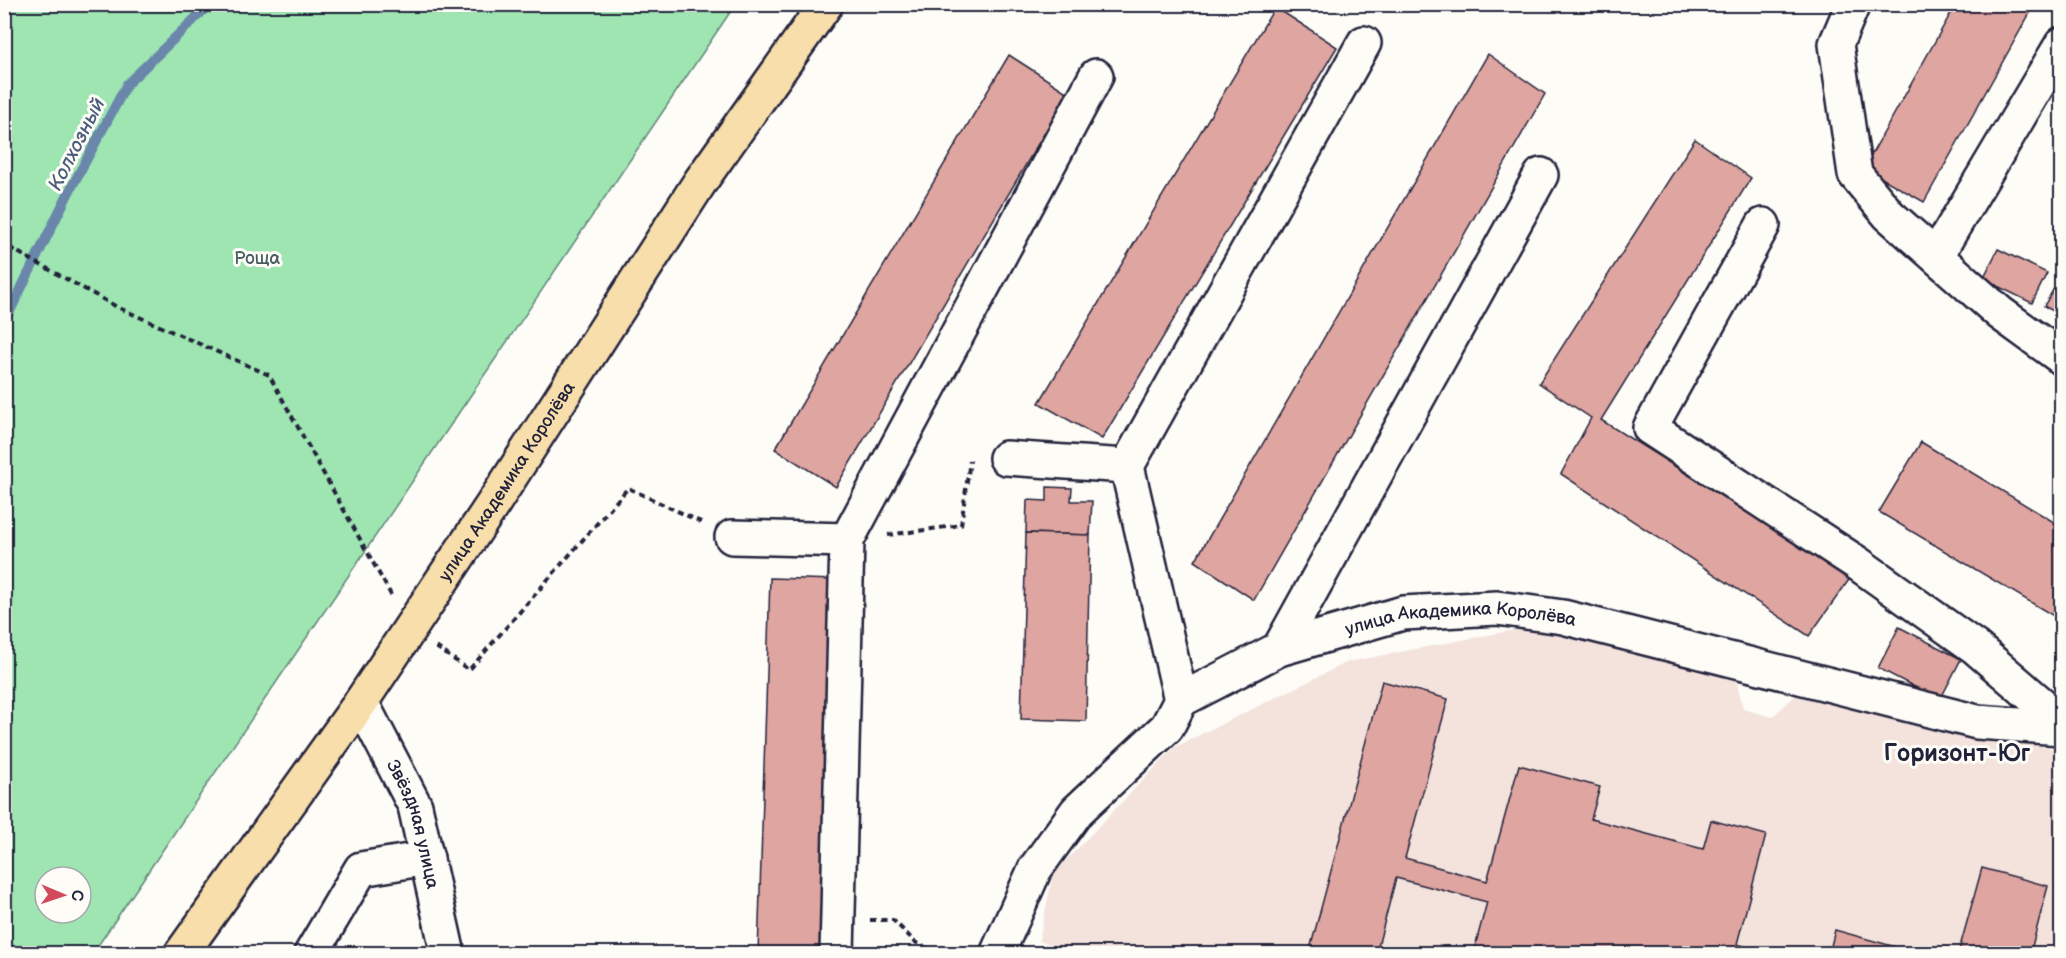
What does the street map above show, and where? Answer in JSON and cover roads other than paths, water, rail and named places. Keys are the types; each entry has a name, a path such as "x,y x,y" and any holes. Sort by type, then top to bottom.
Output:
{"main road":[{"name":"улица Академика Королёва","path":"182,954 361,702 493,504 700,182 826,4"}],"street":[{"path":"1853,4 1836,44 1855,174 1889,215 2000,313 2061,358"},
{"path":"997,954 1035,869 1071,819 1167,727 1181,700 1127,466 1365,43"},
{"path":"1936,256 2061,44"},
{"path":"837,954 847,540 1096,76"},
{"path":"1279,649 1541,176"},
{"path":"1763,225 1650,428 1857,562 1975,647 2061,722"},
{"path":"1006,458 1127,466"},
{"path":"732,537 847,540"},
{"name":"улица Академика Королёва","path":"1181,700 1279,649 1403,613 1497,608 1563,617 1977,722 2061,728"},
{"name":"Звёздная улица","path":"361,702 415,806 448,954"},
{"path":"311,954 361,869 426,858"}],"waterway":[{"name":"Колхозный","path":"4,323 68,194 127,84 210,4"}],"district":[{"name":"Горизонт-Юг","path":"1957,753"}],"park label":[{"name":"Роща","path":"257,258"}]}
